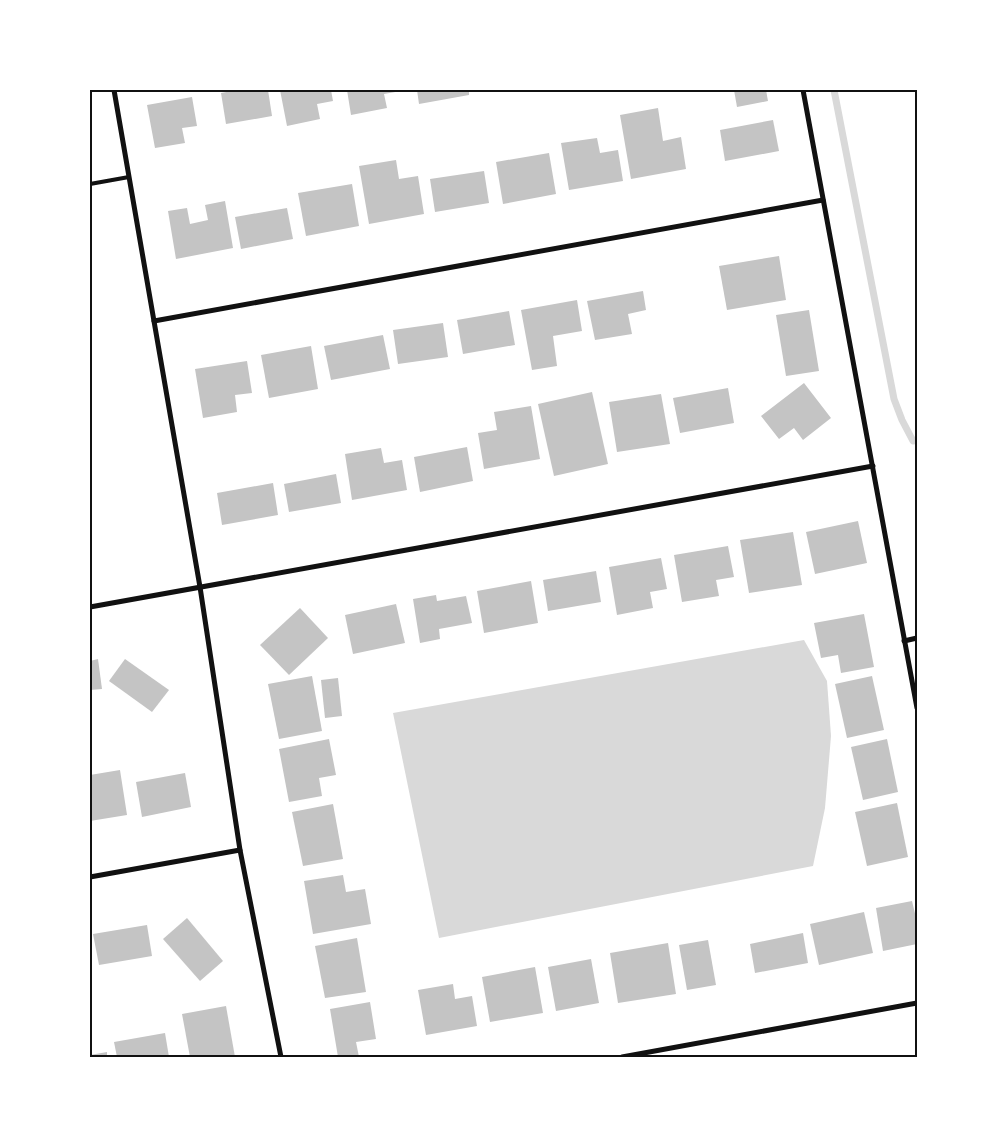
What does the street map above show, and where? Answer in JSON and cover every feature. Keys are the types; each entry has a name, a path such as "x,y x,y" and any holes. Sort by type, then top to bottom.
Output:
{"street":[{"path":"114,90 200,587 240,850 281,1057"},
{"path":"803,90 917,708"},
{"path":"154,321 823,200"},
{"path":"90,607 873,466"},
{"path":"904,640 917,638"},
{"path":"90,877 240,850"},
{"path":"622,1057 917,1003"}],"lane":[{"path":"90,184 129,177"}],"shaded area":[{"path":"804,640 827,681 831,736 825,808 813,866 439,938 393,713"}],"building":[{"path":"237,90 268,90 272,116 226,124 221,93"},
{"path":"280,90 331,90 333,101 317,104 320,119 287,126"},
{"path":"347,90 401,91 384,94 387,108 351,115"},
{"path":"417,90 469,90 469,95 419,104"},
{"path":"734,90 766,90 768,101 737,107"},
{"path":"192,97 197,126 182,128 185,143 155,148 147,105"},
{"path":"658,108 663,141 681,137 686,169 631,179 620,115"},
{"path":"773,120 779,151 725,161 720,130"},
{"path":"597,138 600,153 618,150 623,181 569,190 561,143"},
{"path":"549,153 556,194 503,204 496,162"},
{"path":"396,160 399,179 418,176 424,214 369,224 359,166"},
{"path":"484,171 489,203 435,212 430,179"},
{"path":"352,184 359,226 306,236 298,193"},
{"path":"225,201 233,248 176,259 168,211 187,208 190,224 208,220 205,205"},
{"path":"287,208 293,239 241,249 235,217"},
{"path":"779,256 786,300 727,310 719,266"},
{"path":"643,291 646,310 628,314 632,334 595,340 587,301"},
{"path":"577,300 582,331 553,336 557,366 532,370 521,310"},
{"path":"809,310 819,371 786,376 776,315"},
{"path":"509,311 515,345 463,354 457,320"},
{"path":"443,323 448,357 398,364 393,330"},
{"path":"383,335 390,369 331,380 324,346"},
{"path":"311,346 318,389 269,398 261,355"},
{"path":"247,361 252,393 235,395 237,412 203,418 195,369"},
{"path":"804,383 831,418 803,440 794,428 779,439 761,416"},
{"path":"728,388 734,423 680,433 673,398"},
{"path":"592,392 608,464 554,476 538,404"},
{"path":"661,394 670,444 617,452 609,402"},
{"path":"531,406 540,459 484,469 478,433 497,430 494,412"},
{"path":"467,447 473,481 420,492 414,457"},
{"path":"381,448 384,463 402,460 407,490 352,500 345,454"},
{"path":"336,474 341,503 289,512 284,484"},
{"path":"273,483 278,515 222,525 217,493"},
{"path":"858,521 867,563 815,574 806,532"},
{"path":"793,532 802,585 749,593 740,540"},
{"path":"728,546 734,577 716,580 719,596 682,602 674,555"},
{"path":"661,558 667,589 650,592 653,608 617,615 609,567"},
{"path":"596,571 601,602 548,611 543,580"},
{"path":"531,581 538,623 484,633 477,591"},
{"path":"436,595 437,601 466,596 472,623 439,629 440,639 420,643 413,599"},
{"path":"396,604 405,643 353,654 345,615"},
{"path":"300,608 328,638 289,675 260,645"},
{"path":"864,614 874,667 841,673 838,655 821,658 814,623"},
{"path":"98,659 102,689 90,690 90,661"},
{"path":"125,659 169,690 152,712 109,681"},
{"path":"312,676 322,731 279,739 268,684"},
{"path":"872,676 884,730 847,738 835,684"},
{"path":"338,678 342,716 325,718 321,680"},
{"path":"329,739 336,775 319,778 322,796 289,802 279,749"},
{"path":"887,739 898,792 863,800 851,747"},
{"path":"120,770 127,815 90,821 90,775"},
{"path":"185,773 191,807 142,817 136,782"},
{"path":"897,803 908,857 867,866 855,812"},
{"path":"333,804 343,859 303,866 292,812"},
{"path":"343,875 346,892 365,889 371,924 313,934 304,881"},
{"path":"912,901 917,922 917,944 883,951 876,908"},
{"path":"864,912 873,953 819,965 810,924"},
{"path":"187,918 223,961 200,981 163,939"},
{"path":"147,925 152,956 99,965 93,934"},
{"path":"803,933 808,963 755,973 750,944"},
{"path":"357,938 366,992 325,998 315,946"},
{"path":"708,940 716,985 687,990 679,945"},
{"path":"668,943 676,994 618,1003 610,953"},
{"path":"591,959 599,1003 556,1011 548,967"},
{"path":"535,967 543,1013 490,1022 482,977"},
{"path":"453,984 455,999 472,996 477,1026 426,1035 418,990"},
{"path":"370,1002 376,1039 356,1042 359,1057 338,1057 330,1009"},
{"path":"226,1006 235,1057 190,1057 182,1014"},
{"path":"165,1033 169,1057 117,1057 114,1042"},
{"path":"107,1052 107,1057 90,1057 90,1055"}],"waterway":[{"path":"834,90 894,399 913,441 917,440"}]}
